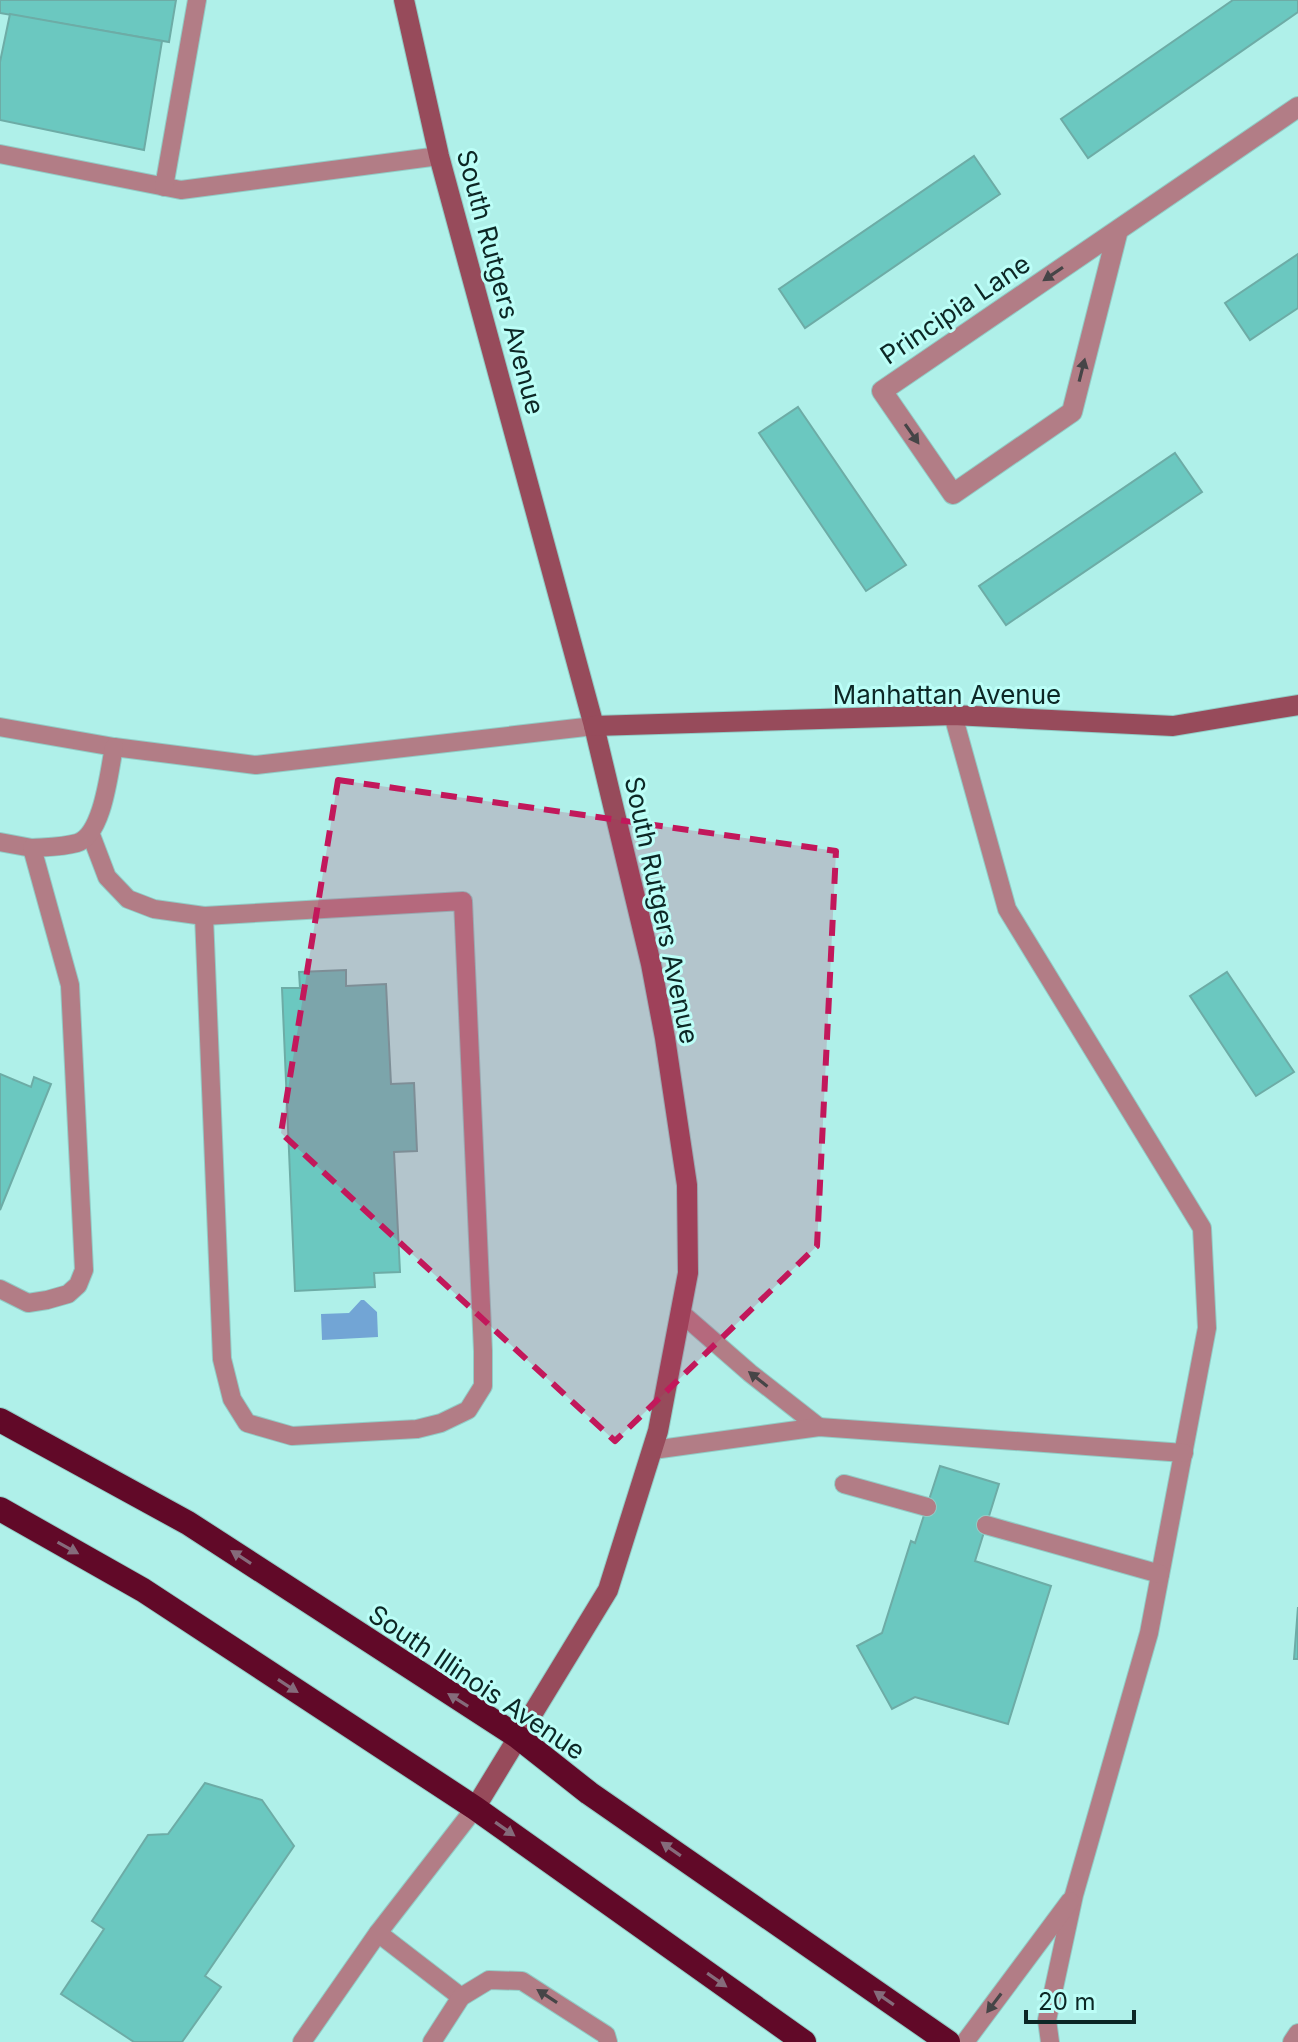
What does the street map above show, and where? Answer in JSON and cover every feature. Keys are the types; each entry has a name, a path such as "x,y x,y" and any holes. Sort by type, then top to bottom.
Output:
{"highway":[{"name":"South Illinois Avenue","path":"0,1420 188,1523 518,1737 589,1793 948,2042"},
{"path":"0,1509 143,1590 475,1808 804,2042"}],"street":[{"name":"South Rutgers Avenue","path":"404,0 439,156 594,726 651,964 687,1185 688,1273 658,1431 608,1590 475,1808"},
{"name":"Principia Lane","path":"1118,230 1072,412 953,494 882,391 1298,107"},
{"name":"Manhattan Avenue","path":"594,726 953,715 1173,726 1298,705"}],"lane":[{"path":"164,187 197,0"},
{"path":"0,154 181,190 439,156"},
{"path":"953,715 1007,909 1202,1228 1207,1328 1184,1453 1149,1633 1074,1895 1047,2020 1050,2042"},
{"path":"0,727 114,747 256,765 594,726"},
{"path":"0,842 32,848 78,843 91,835 103,800 114,747"},
{"path":"91,835 107,877 128,899 154,909 204,916 463,901 483,1351 483,1386 468,1410 441,1423 417,1429 292,1436 247,1423 232,1399 222,1359 204,916"},
{"path":"0,1289 28,1303 47,1300 68,1294 78,1285 84,1270 70,985 32,848"},
{"path":"680,1312 819,1427"},
{"path":"653,1450 819,1427 1184,1453"},
{"path":"844,1484 927,1507"},
{"path":"986,1525 1160,1574"},
{"path":"302,2042 378,1933 475,1808"},
{"path":"965,2042 1074,1895"},
{"path":"378,1933 461,1997"},
{"path":"432,2042 461,1997 489,1980 522,1981 606,2035 608,2042"},
{"path":"1292,2042 1298,2033"}],"highlighted area":[{"path":"338,780 836,851 817,1246 615,1441 281,1133"}],"water":[{"path":"361,1300 377,1312 378,1337 322,1340 321,1314 349,1313"}],"building":[{"path":"0,0 176,0 169,42 0,13"},
{"path":"1233,0 1298,0 1298,12 1088,158 1061,119"},
{"path":"10,14 162,41 144,150 0,120 0,62"},
{"path":"974,156 1000,194 805,328 779,289"},
{"path":"1298,254 1298,308 1250,340 1225,303"},
{"path":"798,407 906,565 866,591 759,433"},
{"path":"1175,453 1202,492 1006,625 979,586"},
{"path":"346,970 346,986 386,984 391,1084 414,1083 417,1151 394,1152 400,1272 374,1273 375,1287 295,1291 282,988 300,988 299,972"},
{"path":"1227,972 1294,1072 1256,1096 1190,996"},
{"path":"0,1074 31,1087 34,1077 51,1084 0,1210"},
{"path":"940,1466 999,1484 975,1561 1051,1586 1008,1724 915,1697 892,1709 857,1646 882,1633 911,1541 915,1543"},
{"path":"1298,1607 1298,1659 1294,1659"},
{"path":"205,1783 262,1800 294,1846 205,1976 221,1987 182,2042 134,2042 61,1994 104,1929 92,1921 148,1835 168,1834"}]}
